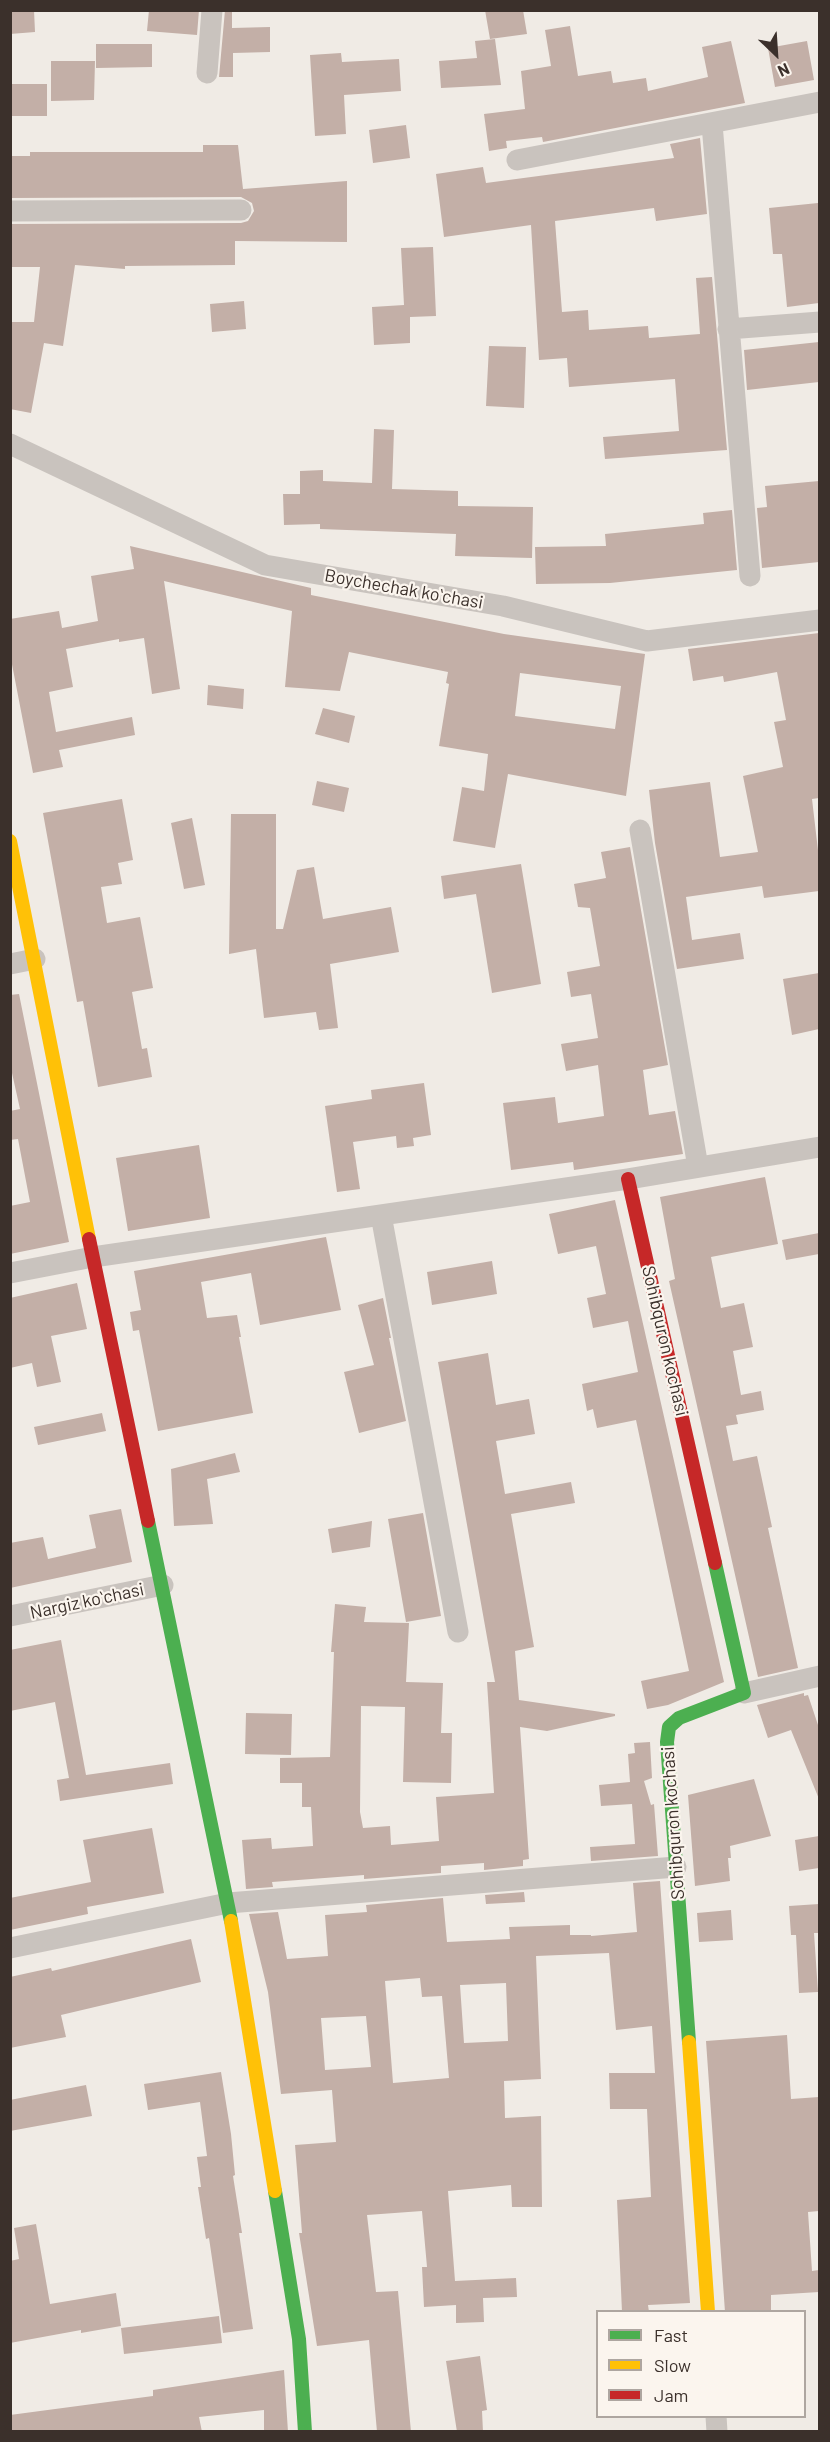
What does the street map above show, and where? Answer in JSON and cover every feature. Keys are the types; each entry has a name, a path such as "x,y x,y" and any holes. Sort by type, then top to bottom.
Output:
{"street":[{"path":"207,73 212,10"},
{"path":"517,160 819,102"},
{"path":"712,124 750,576"},
{"path":"10,211 241,210"},
{"path":"728,329 819,322"},
{"name":"Boychechak koʻchasi","path":"10,444 265,565 503,606 647,641 819,620"},
{"path":"640,830 698,1167"},
{"path":"10,841 93,1257 228,1903 298,2339 305,2432"},
{"path":"10,964 35,959"},
{"path":"10,1273 93,1257 628,1179 819,1148"},
{"name":"Sohibquron kochasi","path":"628,1179 744,1693 680,1718 669,1727 667,1742 708,2310"},
{"path":"381,1215 423,1430 458,1632"},
{"name":"Nargiz koʻchasi","path":"10,1616 162,1585"},
{"path":"744,1693 819,1676"},
{"path":"10,1948 228,1903 676,1867"}],"building":[{"path":"10,10 34,10 35,32 10,34"},
{"path":"149,10 199,10 197,35 147,31"},
{"path":"225,10 232,10 232,28 270,27 270,52 233,53 233,77 219,77"},
{"path":"485,10 523,10 527,34 490,39"},
{"path":"570,26 578,76 611,71 613,83 646,78 648,91 708,77 702,47 731,41 745,103 543,142 542,137 506,141 507,148 489,151 484,114 525,109 521,71 551,66 545,30"},
{"path":"495,39 501,85 441,88 439,61 477,58 475,41"},
{"path":"807,41 814,80 775,87 768,48"},
{"path":"96,44 152,44 152,67 96,68"},
{"path":"341,53 342,62 399,59 401,91 344,95 346,134 315,136 310,55"},
{"path":"51,61 95,61 94,100 51,101"},
{"path":"10,84 47,84 47,116 10,116"},
{"path":"406,125 410,158 373,163 369,130"},
{"path":"700,138 707,214 656,221 654,208 555,221 562,312 588,310 589,330 648,326 649,338 700,334 696,278 712,277 727,450 605,459 603,437 679,431 675,379 569,387 567,358 539,360 531,225 444,237 436,174 483,167 486,183 674,158 670,144"},
{"path":"203,145 238,145 243,189 347,181 347,242 235,241 235,265 125,266 125,269 75,265 63,346 44,343 31,413 10,409 10,322 34,322 40,267 10,267 10,224 241,223 248,221 254,211 252,203 241,197 10,198 10,156 30,156 30,152 203,152"},
{"path":"818,203 819,303 787,307 782,254 773,254 769,208"},
{"path":"433,247 436,316 410,317 410,343 374,345 372,307 404,305 401,248"},
{"path":"244,301 246,329 212,332 210,304"},
{"path":"819,342 819,382 747,390 744,350"},
{"path":"489,346 526,347 524,408 486,406"},
{"path":"374,429 394,430 392,489 458,491 458,506 533,507 532,558 455,556 456,534 320,529 320,524 284,525 283,494 300,494 300,471 323,470 323,481 372,483"},
{"path":"819,481 819,562 762,568 757,508 767,507 765,486"},
{"path":"732,510 737,570 610,583 536,584 535,547 606,546 605,534 704,524 703,513"},
{"path":"130,546 311,588 311,595 504,634 645,654 626,796 508,774 495,848 453,841 462,787 484,791 488,754 439,746 449,684 446,683 448,672 349,652 340,691 285,687 292,611 164,581 180,689 152,694 144,638 119,642 119,639 66,649 73,687 49,692 56,732 132,717 135,735 59,750 63,767 33,773 10,654 10,619 59,611 62,628 98,621 91,576 134,569","holes":["520,673 621,686 615,729 515,716"]},
{"path":"819,633 819,798 812,799 819,859 819,891 764,898 762,886 686,897 692,940 740,933 744,959 677,969 655,843 649,790 710,782 720,857 758,852 743,776 783,767 774,722 786,720 777,672 724,682 723,676 693,681 688,649"},
{"path":"208,685 244,689 243,709 207,705"},
{"path":"323,708 355,716 349,743 315,734"},
{"path":"317,781 349,788 344,812 312,805"},
{"path":"122,799 133,860 118,863 122,884 101,887 107,923 140,917 153,988 132,992 142,1049 147,1048 152,1077 98,1087 83,1001 77,1002 43,813"},
{"path":"231,814 276,814 276,929 283,929 297,870 314,867 323,919 391,907 399,952 330,964 338,1028 319,1030 316,1012 264,1018 256,949 229,954"},
{"path":"192,818 205,885 184,889 171,823"},
{"path":"630,847 668,1065 643,1070 649,1115 675,1111 683,1154 574,1170 573,1162 511,1170 503,1103 555,1097 558,1123 604,1116 598,1065 566,1071 561,1044 598,1038 591,994 571,997 567,972 600,966 590,908 578,907 574,884 606,878 601,852"},
{"path":"521,864 541,984 492,993 476,894 444,899 441,876"},
{"path":"819,973 819,1029 792,1035 783,979"},
{"path":"19,994 69,1242 10,1254 10,1206 30,1202 18,1139 10,1140 10,1111 20,1109 10,1064 10,995"},
{"path":"424,1083 431,1135 413,1138 414,1146 397,1148 396,1136 353,1142 360,1189 337,1192 325,1106 372,1099 371,1090"},
{"path":"199,1145 210,1218 128,1231 116,1158"},
{"path":"765,1177 778,1244 711,1257 721,1308 744,1303 753,1347 733,1351 741,1395 761,1391 764,1410 736,1415 738,1424 726,1426 733,1461 757,1456 772,1527 768,1528 798,1668 758,1677 669,1281 675,1279 660,1197"},
{"path":"615,1200 724,1682 668,1705 647,1709 641,1681 689,1671 636,1420 597,1428 593,1409 587,1411 582,1384 638,1372 628,1321 593,1328 587,1298 606,1294 596,1246 558,1254 549,1214"},
{"path":"819,1233 819,1254 786,1260 782,1240"},
{"path":"326,1237 341,1310 260,1325 251,1273 201,1282 207,1318 237,1315 253,1413 158,1431 139,1330 133,1331 130,1312 141,1310 134,1271"},
{"path":"492,1261 497,1294 432,1305 427,1272"},
{"path":"77,1283 87,1329 51,1336 61,1382 37,1387 32,1363 10,1368 10,1298"},
{"path":"383,1298 406,1421 359,1433 344,1372 374,1365 358,1305"},
{"path":"488,1353 496,1405 529,1399 535,1434 496,1441 505,1494 571,1482 575,1503 511,1514 534,1647 515,1651 519,1700 615,1714 615,1716 547,1731 520,1727 529,1859 523,1860 523,1866 484,1870 484,1863 441,1866 441,1873 364,1879 364,1875 272,1882 273,1887 246,1889 242,1840 271,1838 272,1849 313,1846 311,1807 302,1807 302,1783 280,1783 280,1758 330,1757 334,1652 331,1652 335,1604 366,1607 364,1622 409,1623 406,1682 443,1683 441,1733 452,1733 451,1783 403,1782 405,1707 361,1706 360,1812 363,1828 390,1826 391,1845 439,1841 436,1797 494,1793 487,1682 495,1682 438,1362"},
{"path":"102,1413 106,1431 38,1445 34,1427"},
{"path":"235,1453 240,1472 207,1479 213,1524 174,1526 171,1469"},
{"path":"121,1509 132,1562 10,1588 10,1543 43,1537 48,1559 96,1548 89,1515"},
{"path":"423,1513 441,1616 406,1622 388,1519"},
{"path":"372,1521 370,1547 332,1553 328,1529"},
{"path":"61,1640 86,1775 170,1763 173,1784 60,1801 57,1780 69,1778 55,1702 10,1711 10,1650"},
{"path":"804,1693 804,1696 808,1695 819,1728 819,1799 791,1730 768,1738 757,1705"},
{"path":"246,1713 292,1714 291,1755 245,1754"},
{"path":"650,1742 652,1778 644,1781 651,1805 654,1804 658,1856 591,1861 590,1847 635,1844 632,1804 601,1806 599,1785 630,1782 628,1754 635,1753 634,1743"},
{"path":"754,1779 771,1836 730,1846 731,1858 728,1858 730,1881 695,1886 688,1795"},
{"path":"152,1828 164,1893 87,1907 88,1914 10,1930 10,1898 91,1882 83,1840"},
{"path":"819,1836 819,1868 799,1871 795,1840"},
{"path":"660,1881 690,2303 648,2305 649,2310 622,2310 617,2200 651,2197 647,2109 610,2109 609,2073 655,2073 652,2026 616,2030 609,1953 536,1956 541,2079 504,2081 505,2118 541,2116 542,2207 512,2207 511,2185 448,2191 455,2281 516,2278 517,2297 483,2298 484,2322 456,2323 456,2305 424,2307 422,2267 427,2267 422,2211 367,2215 376,2292 398,2291 411,2432 377,2432 369,2340 317,2346 299,2233 302,2233 295,2145 336,2142 332,2090 281,2094 268,1992 249,1914 278,1912 287,1959 328,1956 325,1915 367,1912 366,1905 443,1898 447,1942 510,1939 509,1927 570,1925 570,1935 591,1936 637,1932 633,1883","holes":["420,1978 422,1997 442,1996 449,2078 393,2083 385,1981","506,1983 508,2041 464,2043 460,1985","366,2016 371,2067 325,2070 321,2018"]},
{"path":"524,1892 525,1902 486,1904 485,1895"},
{"path":"819,1904 819,1933 814,1933 818,1992 799,1993 796,1935 791,1935 789,1906"},
{"path":"731,1910 733,1940 699,1942 697,1913"},
{"path":"191,1939 201,1982 61,2015 66,2037 10,2048 10,1977 51,1968 52,1971"},
{"path":"787,2035 791,2099 819,2097 819,2211 808,2212 812,2271 819,2270 819,2292 771,2295 771,2310 725,2310 706,2041"},
{"path":"221,2072 231,2134 235,2175 233,2176 242,2233 239,2233 253,2329 223,2333 209,2238 206,2239 198,2187 201,2187 197,2157 207,2156 200,2102 148,2110 144,2084"},
{"path":"86,2085 92,2116 10,2131 10,2100"},
{"path":"36,2224 50,2304 116,2293 121,2326 81,2333 81,2330 10,2343 10,2261 19,2259 14,2228"},
{"path":"219,2316 222,2343 124,2354 121,2328"},
{"path":"480,2356 487,2410 482,2411 483,2432 457,2432 446,2361"},
{"path":"284,2370 288,2432 264,2432 264,2410 199,2417 202,2432 10,2432 10,2415 153,2396 153,2390"}],"traffic: fast":[{"path":"148,1521 231,1921"},
{"path":"689,2042 667,1742 669,1727 679,1718 744,1693 715,1563"},
{"path":"275,2191 299,2339 305,2432"}],"traffic: slow":[{"path":"10,841 89,1239"},
{"path":"231,1921 275,2191"},
{"path":"689,2042 708,2310"}],"traffic: jam":[{"path":"628,1179 715,1563"},
{"path":"89,1239 148,1521"}]}
